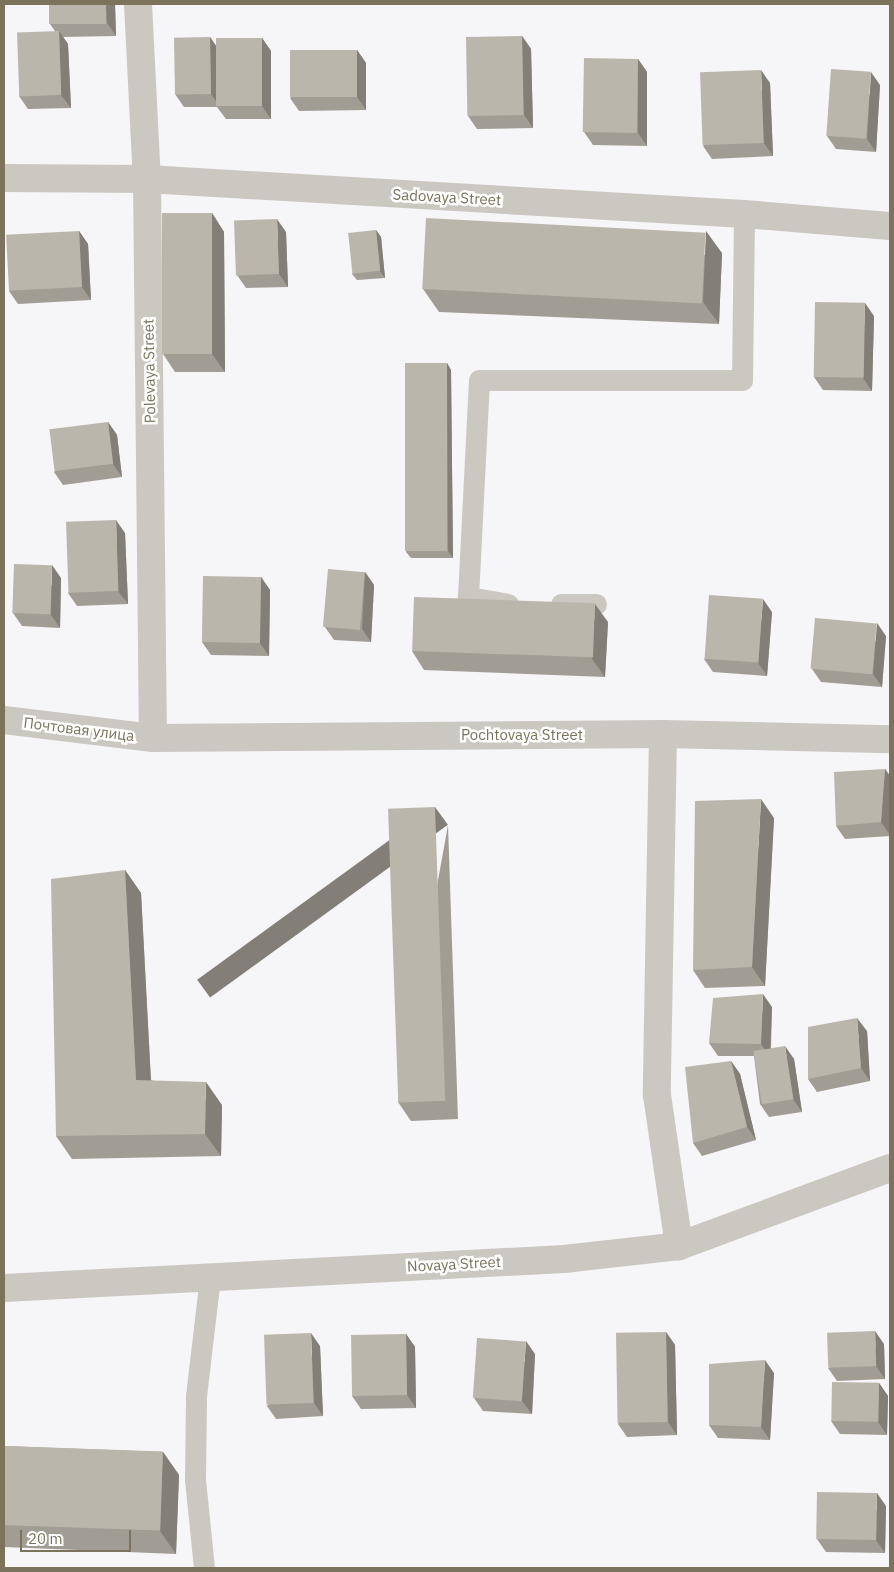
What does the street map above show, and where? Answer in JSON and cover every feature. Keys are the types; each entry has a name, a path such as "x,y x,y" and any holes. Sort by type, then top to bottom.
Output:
{"street":[{"name":"Polevaya Street","path":"138,4 147,179 153,738"},
{"name":"Sadovaya Street","path":"4,178 147,179 744,214 890,226"},
{"name":"Почтовая улица","path":"4,720 153,738"},
{"name":"Pochtovaya Street","path":"153,738 663,734 890,738"},
{"path":"663,734 657,1095 679,1246"},
{"name":"Novaya Street","path":"4,1288 564,1258 679,1246 890,1168"}],"lane":[{"path":"596,604 504,604 468,597 480,380 742,380 744,214"},
{"path":"204,1568 195,1479 196,1396 210,1277"}],"building":[{"path":"49,4 106,4 106,24 49,24"},
{"path":"59,31 61,95 19,96 17,32"},
{"path":"522,36 523,115 467,116 466,37"},
{"path":"210,37 211,94 175,95 174,38"},
{"path":"216,38 262,38 262,106 216,106"},
{"path":"290,50 357,50 357,97 290,97"},
{"path":"584,58 638,59 637,133 583,132"},
{"path":"831,69 871,72 866,139 826,136"},
{"path":"761,70 764,143 703,145 700,72"},
{"path":"162,213 212,213 212,354 162,354"},
{"path":"426,218 706,233 702,304 422,289"},
{"path":"277,219 279,274 236,275 234,221"},
{"path":"376,230 380,271 352,274 348,233"},
{"path":"79,231 82,287 9,291 6,235"},
{"path":"815,302 865,303 864,378 814,377"},
{"path":"405,363 447,363 447,551 405,551"},
{"path":"108,422 113,464 55,471 49,429"},
{"path":"116,520 118,591 69,593 66,522"},
{"path":"14,564 52,565 50,614 12,613"},
{"path":"328,569 365,572 360,630 323,627"},
{"path":"203,576 261,577 260,643 202,642"},
{"path":"709,595 763,599 758,663 705,659"},
{"path":"414,597 595,603 593,657 412,651"},
{"path":"815,618 877,623 872,674 811,669"},
{"path":"885,769 881,822 836,826 834,772"},
{"path":"761,799 752,967 693,970 695,801"},
{"path":"435,807 445,1101 398,1102 388,809"},
{"path":"125,870 136,1080 206,1082 205,1134 56,1136 51,879"},
{"path":"763,994 761,1044 709,1043 713,998"},
{"path":"857,1018 861,1068 808,1079 808,1027"},
{"path":"785,1046 793,1099 762,1104 753,1051"},
{"path":"731,1061 747,1127 693,1143 685,1067"},
{"path":"875,1331 876,1366 828,1368 827,1333"},
{"path":"666,1332 668,1422 618,1423 616,1333"},
{"path":"311,1333 313,1403 266,1405 264,1335"},
{"path":"406,1334 407,1395 352,1396 351,1335"},
{"path":"477,1338 526,1341 522,1401 473,1398"},
{"path":"765,1360 761,1427 709,1425 709,1364"},
{"path":"832,1382 879,1383 878,1422 831,1421"},
{"path":"4,1446 163,1452 160,1531 4,1525"},
{"path":"817,1492 877,1493 876,1540 816,1539"}]}
